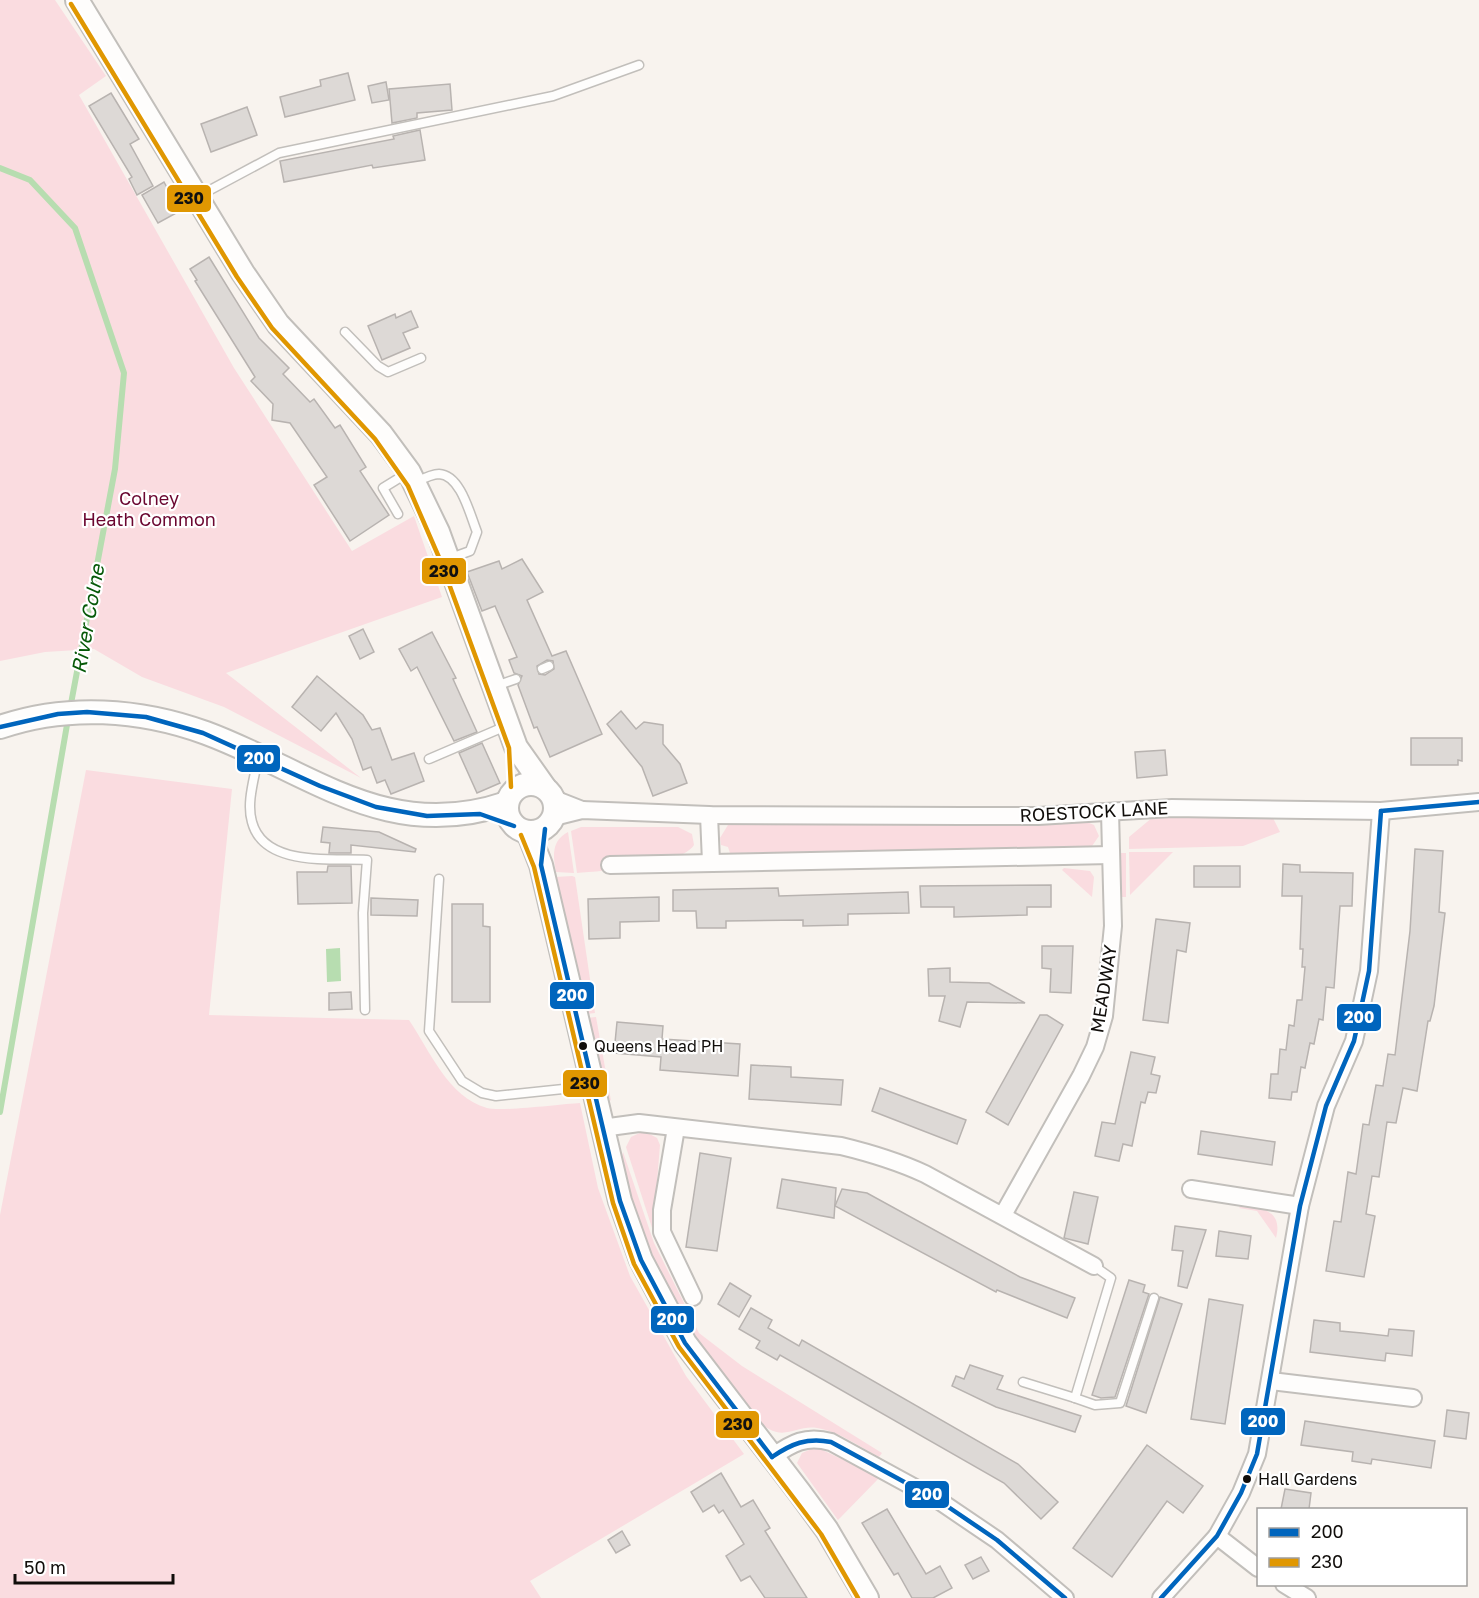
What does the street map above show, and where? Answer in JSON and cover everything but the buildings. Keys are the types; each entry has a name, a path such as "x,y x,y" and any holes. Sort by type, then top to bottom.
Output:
{"street":[{"path":"77,0 197,197 278,324 381,434 412,477 448,559 540,815"},
{"path":"0,727 24,720 67,713 113,712 143,715 183,725 349,798 377,807 410,815 444,816 477,813 540,815"},
{"path":"516,747 509,819 540,815"},
{"path":"477,813 534,784 540,815 541,865 592,1086 620,1201 654,1290 685,1343 827,1530 867,1598"},
{"name":"ROESTOCK LANE","path":"540,815 582,810 709,814 963,816 1172,808 1381,811 1479,802"},
{"path":"1161,1598 1217,1536 1241,1493 1257,1454 1300,1206 1326,1106 1354,1041 1369,971 1381,811"},
{"name":"MEADWAY","path":"1003,1215 1095,1047 1104,1016 1113,926 1110,812"},
{"path":"709,814 711,862"},
{"path":"610,864 1111,855"},
{"path":"602,1128 639,1123 841,1146 870,1153 896,1161 925,1174 1094,1266"},
{"path":"676,1128 662,1210 662,1232 693,1298"},
{"path":"1191,1189 1300,1206"},
{"path":"1271,1380 1413,1398"},
{"path":"772,1457 791,1444 805,1439 831,1442 941,1502 997,1540 1065,1598"},
{"path":"1217,1536 1257,1567"},
{"path":"1287,1586 1307,1598"}],"lane":[{"path":"197,197 279,153 553,96 639,66"},
{"path":"345,332 378,366 388,372 422,357"},
{"path":"398,514 383,488 412,477 437,474 449,477 460,490 477,532 470,551 448,559"},
{"path":"494,687 516,679"},
{"path":"429,759 508,724"},
{"path":"258,757 251,799 252,821 265,843 271,848 290,855 367,860 363,913 365,1010"},
{"path":"439,879 429,1031 462,1081 482,1093 496,1096 592,1086"},
{"path":"1075,1398 1111,1278 1094,1266"},
{"path":"1023,1382 1095,1405 1120,1403 1154,1298"}],"green space":[{"name":"Colney Heath Common","path":"0,0 55,0 106,76 79,95 234,368 352,551 414,516 442,597 226,673 361,778 224,707 142,677 94,649 45,652 0,661"},
{"path":"86,770 232,789 209,1015 409,1020 441,1072 461,1094 473,1102 494,1109 580,1103 598,1188 630,1276 686,1376 744,1454 530,1581 541,1598 0,1598 0,1215"},
{"path":"1153,817 1273,818 1280,832 1243,846 1129,849 1129,837"},
{"path":"1087,822 1094,825 1099,836 1092,846 1082,847 730,853 728,847 721,845 720,838 728,825 736,823"},
{"path":"581,827 678,827 692,834 694,845 674,858 658,863 577,873 571,831"},
{"path":"568,832 574,873 556,872 554,849 562,836"},
{"path":"1129,852 1173,852 1130,895"},
{"path":"1119,853 1126,853 1126,897 1119,897"},
{"path":"1064,868 1090,871 1094,877 1092,897 1062,870"},
{"path":"555,877 575,877 595,1013 586,1014"},
{"path":"596,1017 611,1101 607,1096 587,1018"},
{"path":"644,1131 657,1138 660,1145 653,1231 626,1147 631,1137"},
{"path":"623,1152 654,1243 699,1333 742,1366 882,1453 879,1457 841,1436 817,1428 775,1432 764,1426 750,1413 687,1323 660,1275 625,1180 622,1169"},
{"path":"1242,1205 1270,1212 1277,1222 1276,1238 1257,1211 1239,1208"},
{"path":"816,1447 880,1477 838,1520 797,1463 802,1453"}],"shaded area":[{"path":"340,948 341,981 327,982 326,949"}],"waterway":[{"name":"River Colne","path":"0,168 30,180 75,228 124,373 115,469 70,709"},
{"name":"River Colne","path":"0,1112 68,719"}],"transit line":[{"name":"230","path":"71,4 237,277 272,328 375,439 408,486 441,562 509,748 511,787"},
{"name":"200","path":"0,727 58,714 87,712 146,717 203,733 320,786 376,807 427,816 480,814 514,826"},
{"name":"200","path":"1381,811 1479,802"},
{"name":"200","path":"1161,1598 1217,1536 1241,1493 1257,1454 1300,1206 1326,1106 1354,1041 1369,971 1381,811"},
{"name":"200","path":"545,829 541,865 620,1201 641,1260 685,1343 772,1457"},
{"name":"230","path":"521,835 534,867 613,1203 634,1264 679,1347 821,1534 858,1598"},
{"name":"200","path":"772,1457 786,1448 807,1441 831,1442 941,1502 997,1540 1065,1598"}],"place":[{"name":"Queens Head PH","path":"583,1046"},
{"name":"Hall Gardens","path":"1247,1479"}]}
